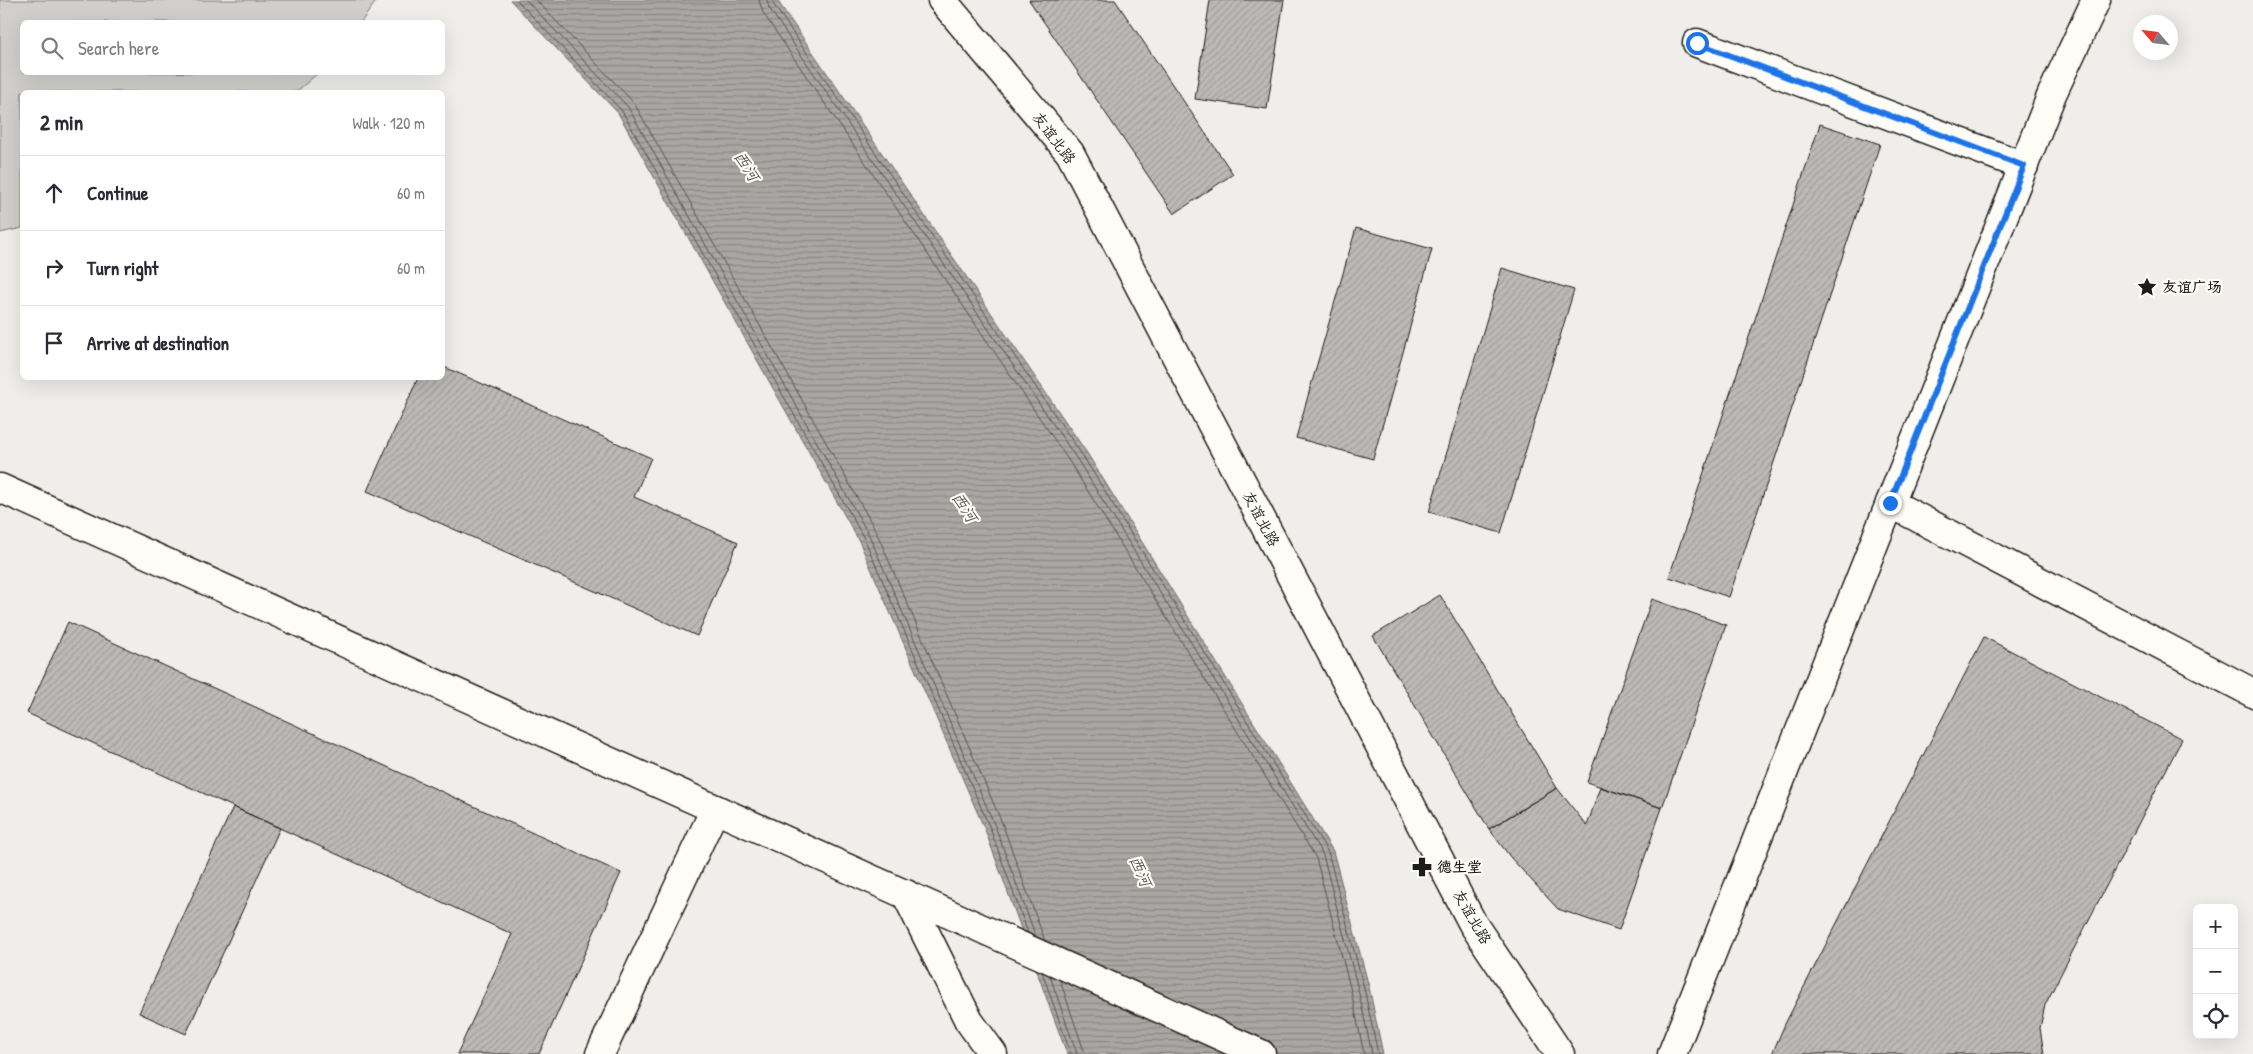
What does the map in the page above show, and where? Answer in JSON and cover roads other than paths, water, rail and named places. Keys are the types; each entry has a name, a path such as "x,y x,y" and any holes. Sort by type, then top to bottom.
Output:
{"main road":[{"name":"友谊北路","path":"942,0 1070,153 1473,924 1560,1054"},
{"path":"1672,1054 2052,94 2096,0"},
{"path":"1697,43 2024,166"},
{"path":"0,488 1261,1054"},
{"path":"1890,503 2253,693"},
{"path":"600,1054 715,809"},
{"path":"906,894 969,1021 993,1054"}],"water":[{"name":"西河","path":"510,0 777,0 1087,453 1333,851 1369,987 1383,1054 1067,1054 985,830 859,541 618,113"}],"place":[{"name":"友谊广场","path":"2147,287"},
{"name":"德生堂","path":"1422,867"}]}
